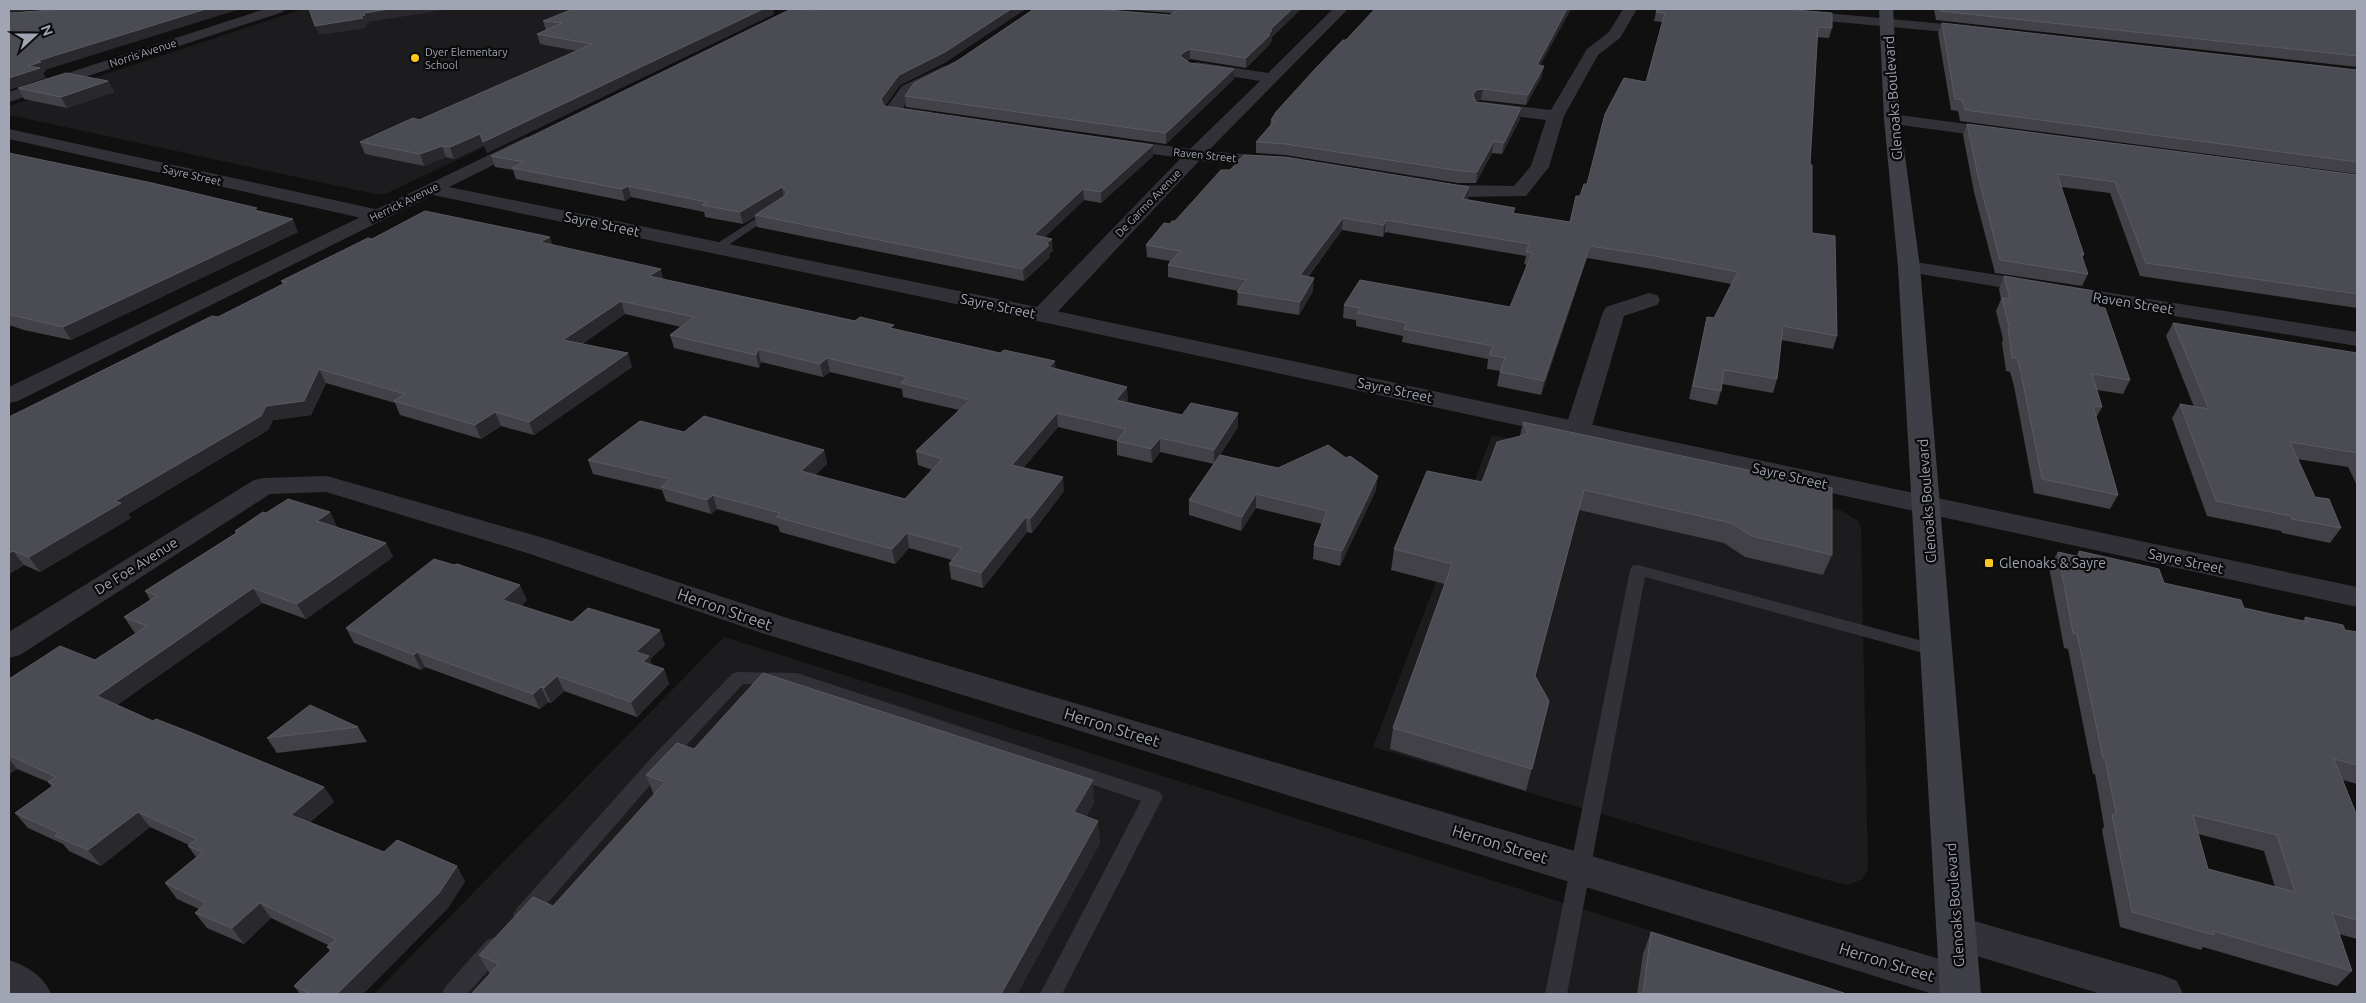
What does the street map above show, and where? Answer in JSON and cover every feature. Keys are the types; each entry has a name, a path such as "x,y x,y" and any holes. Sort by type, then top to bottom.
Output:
{"main road":[{"name":"Glenoaks Boulevard","path":"1887,15 1892,119 1909,267 1938,651 1960,989"}],"street":[{"path":"252,9 273,10"},
{"name":"De Garmo Avenue","path":"1042,315 1194,156 1341,9"},
{"path":"1412,183 1458,191 1519,192 1540,167 1556,116 1592,52 1615,35 1630,9"},
{"path":"1739,9 1887,15 1996,33"},
{"name":"Norris Avenue","path":"9,97 273,10"},
{"path":"941,118 892,111 908,89 960,61"},
{"path":"1190,66 1272,78"},
{"path":"1481,106 1556,116"},
{"path":"1892,119 2021,136"},
{"name":"Herrick Avenue","path":"13,390 545,133"},
{"name":"Sayre Street","path":"9,134 375,215"},
{"name":"Raven Street","path":"1096,141 1194,156 1294,164"},
{"name":"Sayre Street","path":"431,189 1042,315 2357,597"},
{"name":"Raven Street","path":"1909,267 2357,339"},
{"path":"1578,429 1614,312 1649,300"},
{"name":"Herron Street","path":"264,486 327,484 337,486 537,546 785,629 1579,868 1960,989"},
{"name":"De Foe Avenue","path":"9,647 264,486"},
{"path":"1957,933 2162,994"},
{"path":"9,978 31,994"}],"lane":[{"path":"717,248 783,203"},
{"path":"1556,994 1638,570 1938,651"},
{"path":"453,994 659,762 739,678 797,679 1152,798 1051,994"}],"shaded area":[{"name":"Dyer Elementary School","path":"303,9 777,9 385,194 375,194 9,115 9,106"},
{"path":"1492,435 1840,510 1858,521 1861,528 1868,869 1862,879 1848,885 1838,883 1373,747"},
{"path":"724,637 1829,987 1848,994 374,994"}],"building":[{"path":"66,9 206,9 37,61 41,62 28,66 40,68 9,78 9,13"},
{"path":"309,9 390,9 364,13 365,15 361,16 363,18 315,26"},
{"path":"573,9 763,9 483,142 480,134 450,147 442,146 420,154 360,142 413,118 419,120 592,44 537,34 562,23 543,21"},
{"path":"791,9 817,11 822,9 1011,9 945,52 899,75 881,99 884,106 1153,145 1101,192 1083,189 1034,235 1052,239 1046,244 1049,245 1023,269 755,215 786,195 787,191 782,187 740,212 702,205 707,202 628,186 622,189 512,168 524,162 491,156"},
{"path":"1034,9 1095,9 1170,15 1179,9 1292,9 1270,30 1272,30 1268,35 1270,35 1246,58 1190,49 1184,52 1180,56 1190,63 1234,69 1166,133 905,96 914,83 957,61"},
{"path":"1375,9 1567,9 1537,65 1544,66 1528,95 1483,89 1476,90 1473,95 1476,102 1521,108 1504,143 1494,141 1477,172 1286,144 1256,142 1274,121 1271,120 1276,112 1315,69"},
{"path":"1657,9 1783,9 1832,13 1832,28 1818,27 1810,164 1812,165 1812,233 1835,236 1837,336 1783,326 1777,379 1724,370 1721,391 1693,386 1707,317 1714,318 1738,272 1590,246 1544,381 1500,372 1505,358 1489,355 1493,346 1404,329 1407,323 1357,313 1360,308 1344,305 1360,280 1510,307 1532,253 1526,252 1529,244 1386,220 1384,225 1343,218 1300,275 1314,278 1300,302 1237,292 1246,280 1168,265 1180,251 1146,245 1164,223 1170,224 1172,221 1175,221 1221,170 1230,170 1244,155 1285,157 1469,187 1463,199 1515,208 1512,213 1570,222 1576,196 1580,196 1584,184 1587,184 1605,114 1624,78 1646,82 1665,13 1656,12"},
{"path":"1939,9 2357,9 2357,56 1940,11"},
{"path":"1942,23 2357,70 2357,162 1965,110 1962,100 1955,99"},
{"path":"66,73 108,81 61,97 18,88"},
{"path":"1967,124 2357,175 2357,294 2146,263 2115,182 2057,174 2084,255 2081,254 2088,274 2000,260 1979,180"},
{"path":"9,153 152,183 257,208 254,210 293,219 63,327 9,314"},
{"path":"425,211 550,237 540,242 661,269 649,276 855,321 860,317 894,325 890,328 1000,353 1004,350 1055,361 1049,367 1127,387 1116,400 1182,415 1191,403 1238,413 1214,450 1160,438 1151,449 1117,441 1126,429 1057,413 1012,465 1063,477 1030,519 1026,517 981,573 949,564 962,548 907,533 892,549 776,517 780,513 713,495 707,500 661,487 670,479 588,460 640,421 684,432 704,416 824,450 801,471 905,499 942,459 916,451 970,400 901,383 907,377 827,358 820,364 758,349 756,355 670,335 694,317 621,301 563,340 628,353 529,422 495,412 475,425 394,401 405,394 319,369 304,401 266,406 261,416 115,501 121,503 29,557 13,551 9,553 9,417 212,316 218,317 287,282 281,281 368,238 372,239"},
{"path":"2004,276 2094,291 2099,307 2105,308 2130,380 2092,374 2102,407 2093,406 2118,495 2042,479 2021,373 2017,358 2012,358 2008,329 2010,330 2002,298 2010,299"},
{"path":"2173,323 2357,353 2357,453 2290,442 2315,497 2329,499 2341,528 2292,519 2291,516 2216,501 2180,404 2209,409"},
{"path":"1523,422 1832,488 1832,555 1752,536 1731,523 1584,490 1535,676 1549,701 1532,769 1393,728 1452,564 1394,549 1427,471 1482,482 1497,442 1528,434"},
{"path":"1328,445 1346,458 1350,456 1378,476 1342,551 1314,545 1327,511 1256,494 1242,517 1189,500 1220,455 1278,468"},
{"path":"288,499 330,512 317,521 386,543 297,604 253,588 97,696 153,721 156,719 324,787 291,815 384,852 397,840 457,866 439,893 337,994 311,994 294,986 332,949 327,947 336,939 260,903 232,928 195,913 206,903 165,883 203,852 188,846 197,839 138,812 88,850 55,836 59,833 15,813 54,785 48,782 56,777 9,755 9,679 60,646 95,660 147,626 124,617 157,596 145,591 238,532 235,531 263,512 266,513"},
{"path":"2079,551 2159,569 2164,583 2241,600 2244,608 2308,622 2305,617 2343,625 2345,630 2357,632 2357,765 2334,759 2357,816 2357,920 2332,913 2352,971 2213,931 2214,935 2132,912 2112,815 2116,813 2105,759 2103,758 2077,634 2073,633 2058,552 2080,557","holes":["2193,815 2277,835 2295,892 2208,869"]},
{"path":"434,559 454,565 457,564 520,585 503,600 572,622 588,608 660,630 636,652 649,656 643,662 664,669 631,702 557,676 544,688 541,687 533,694 417,652 414,655 346,628"},
{"path":"763,673 1093,780 1074,812 1098,821 1001,994 471,994 499,964 479,955 533,897 553,906 665,782 646,775 677,743 694,749"},
{"path":"310,705 358,727 267,738"},
{"path":"1651,932 1844,993 1844,994 1643,994"}],"place":[{"name":"Dyer Elementary School","path":"415,58"},
{"name":"Glenoaks & Sayre","path":"1989,563"}]}
